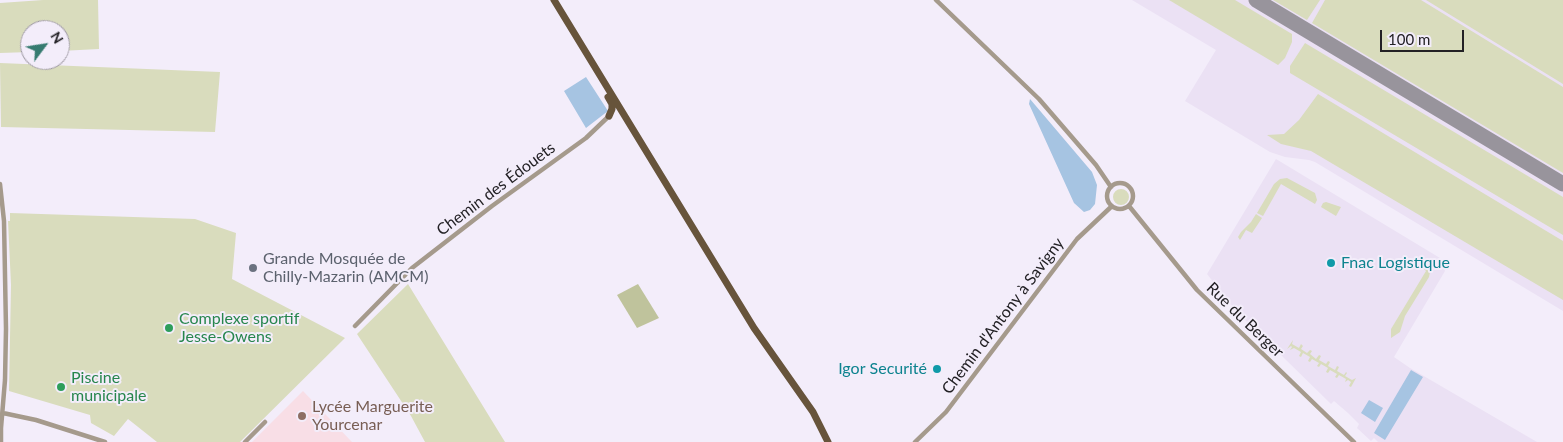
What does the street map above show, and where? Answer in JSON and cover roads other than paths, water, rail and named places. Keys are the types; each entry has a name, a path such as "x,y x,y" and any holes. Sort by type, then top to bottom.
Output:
{"main road":[{"path":"554,0 754,328 802,396 822,429 827,442"},
{"path":"599,74 600,82 612,104 610,116"},
{"path":"610,116 617,113 633,138 640,141"}],"street":[{"path":"936,0 1039,99 1096,165 1111,187"},
{"name":"Chemin des Édouets","path":"355,326 412,268 485,211 586,138 610,116"},
{"path":"1122,183 1131,188 1134,198 1129,206 1119,209 1112,206 1107,198 1111,187 1122,183"},
{"path":"0,184 6,330 3,413 0,428 1,442"},
{"name":"Chemin d'Antony à Savigny","path":"915,442 946,412 1077,239 1112,206"},
{"name":"Rue du Berger","path":"1129,206 1202,296 1354,442"},
{"path":"3,413 36,420 105,442"},
{"path":"245,442 265,422"}],"water":[{"path":"586,77 608,111 586,128 564,91"},
{"path":"1030,99 1092,172 1097,185 1095,204 1090,210 1084,212 1074,203 1029,104"},
{"path":"1411,370 1423,377 1385,440 1374,433"},
{"path":"1369,400 1383,408 1375,422 1361,413"}],"place":[{"name":"Fnac Logistique","path":"1331,263"},
{"name":"Grande Mosquée de Chilly-Mazarin (AMCM)","path":"253,268"},
{"name":"Complexe sportif Jesse-Owens","path":"169,328"},
{"name":"Igor Securité","path":"937,369"},
{"name":"Piscine municipale","path":"61,387"},
{"name":"Lycée Marguerite Yourcenar","path":"302,416"}]}
